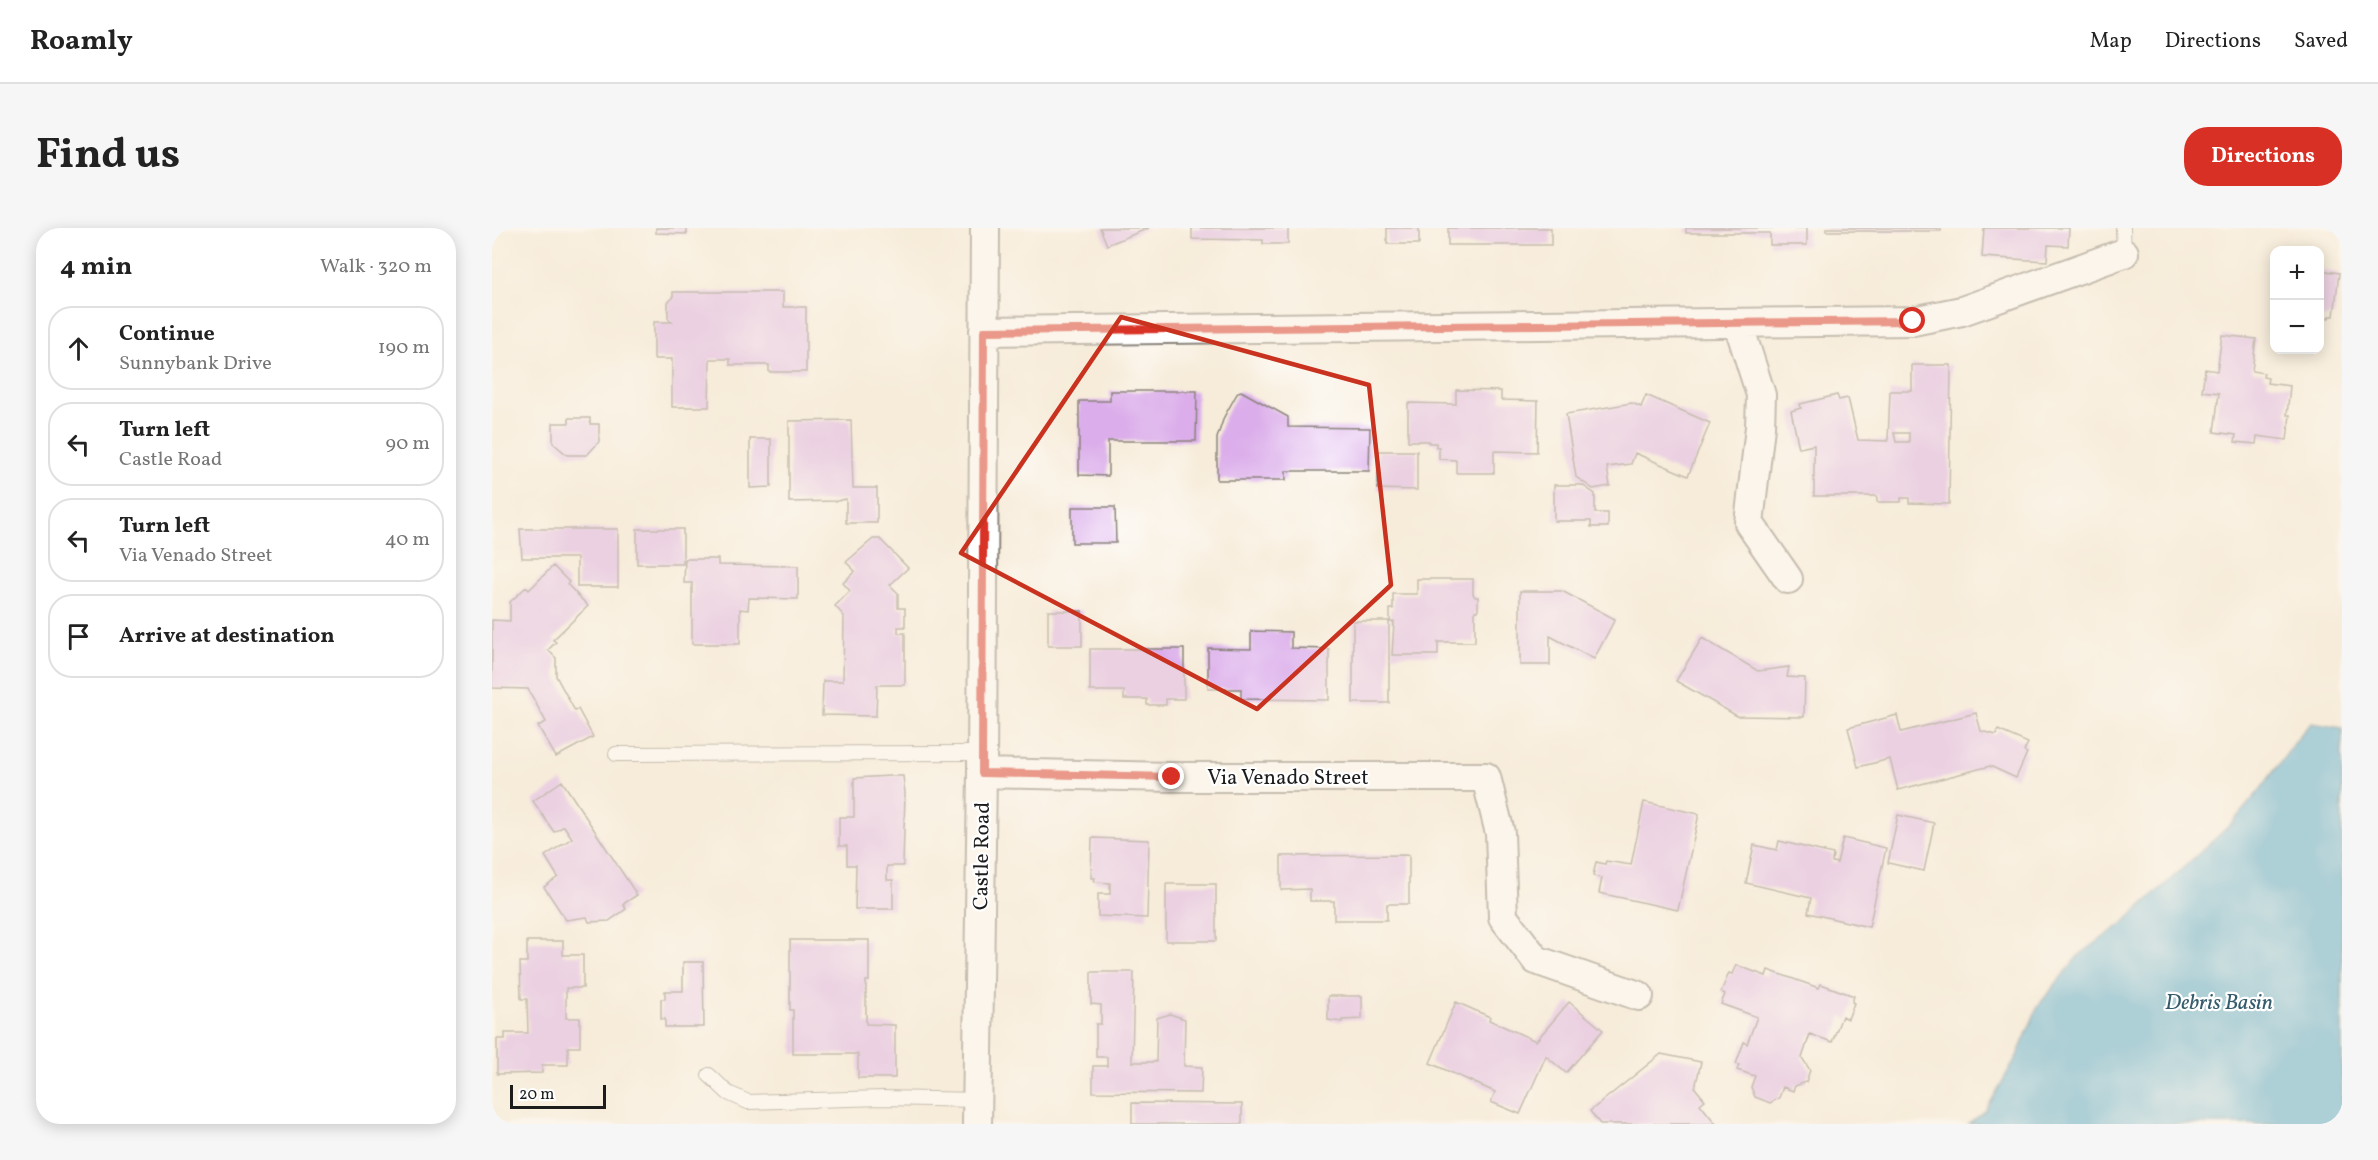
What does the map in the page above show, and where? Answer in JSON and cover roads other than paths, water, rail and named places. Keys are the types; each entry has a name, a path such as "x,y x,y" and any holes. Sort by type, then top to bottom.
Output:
{"street":[{"name":"Castle Road","path":"978,1112 985,228"},
{"path":"984,331 1913,321 1962,311 2123,241"},
{"path":"1738,323 1761,395 1760,427 1749,523 1788,579"},
{"name":"Via Venado Street","path":"982,763 1172,777 1486,777 1500,833 1503,917 1536,960 1639,996"}],"lane":[{"path":"616,754 982,763"},
{"path":"709,1075 728,1093 748,1102 883,1098 978,1112"}],"water":[{"name":"Debris Basin","path":"2312,723 2342,728 2342,1124 1969,1124 1986,1110 2017,1056 2038,1006 2078,956 2123,923 2232,823 2260,790 2304,730"}]}
